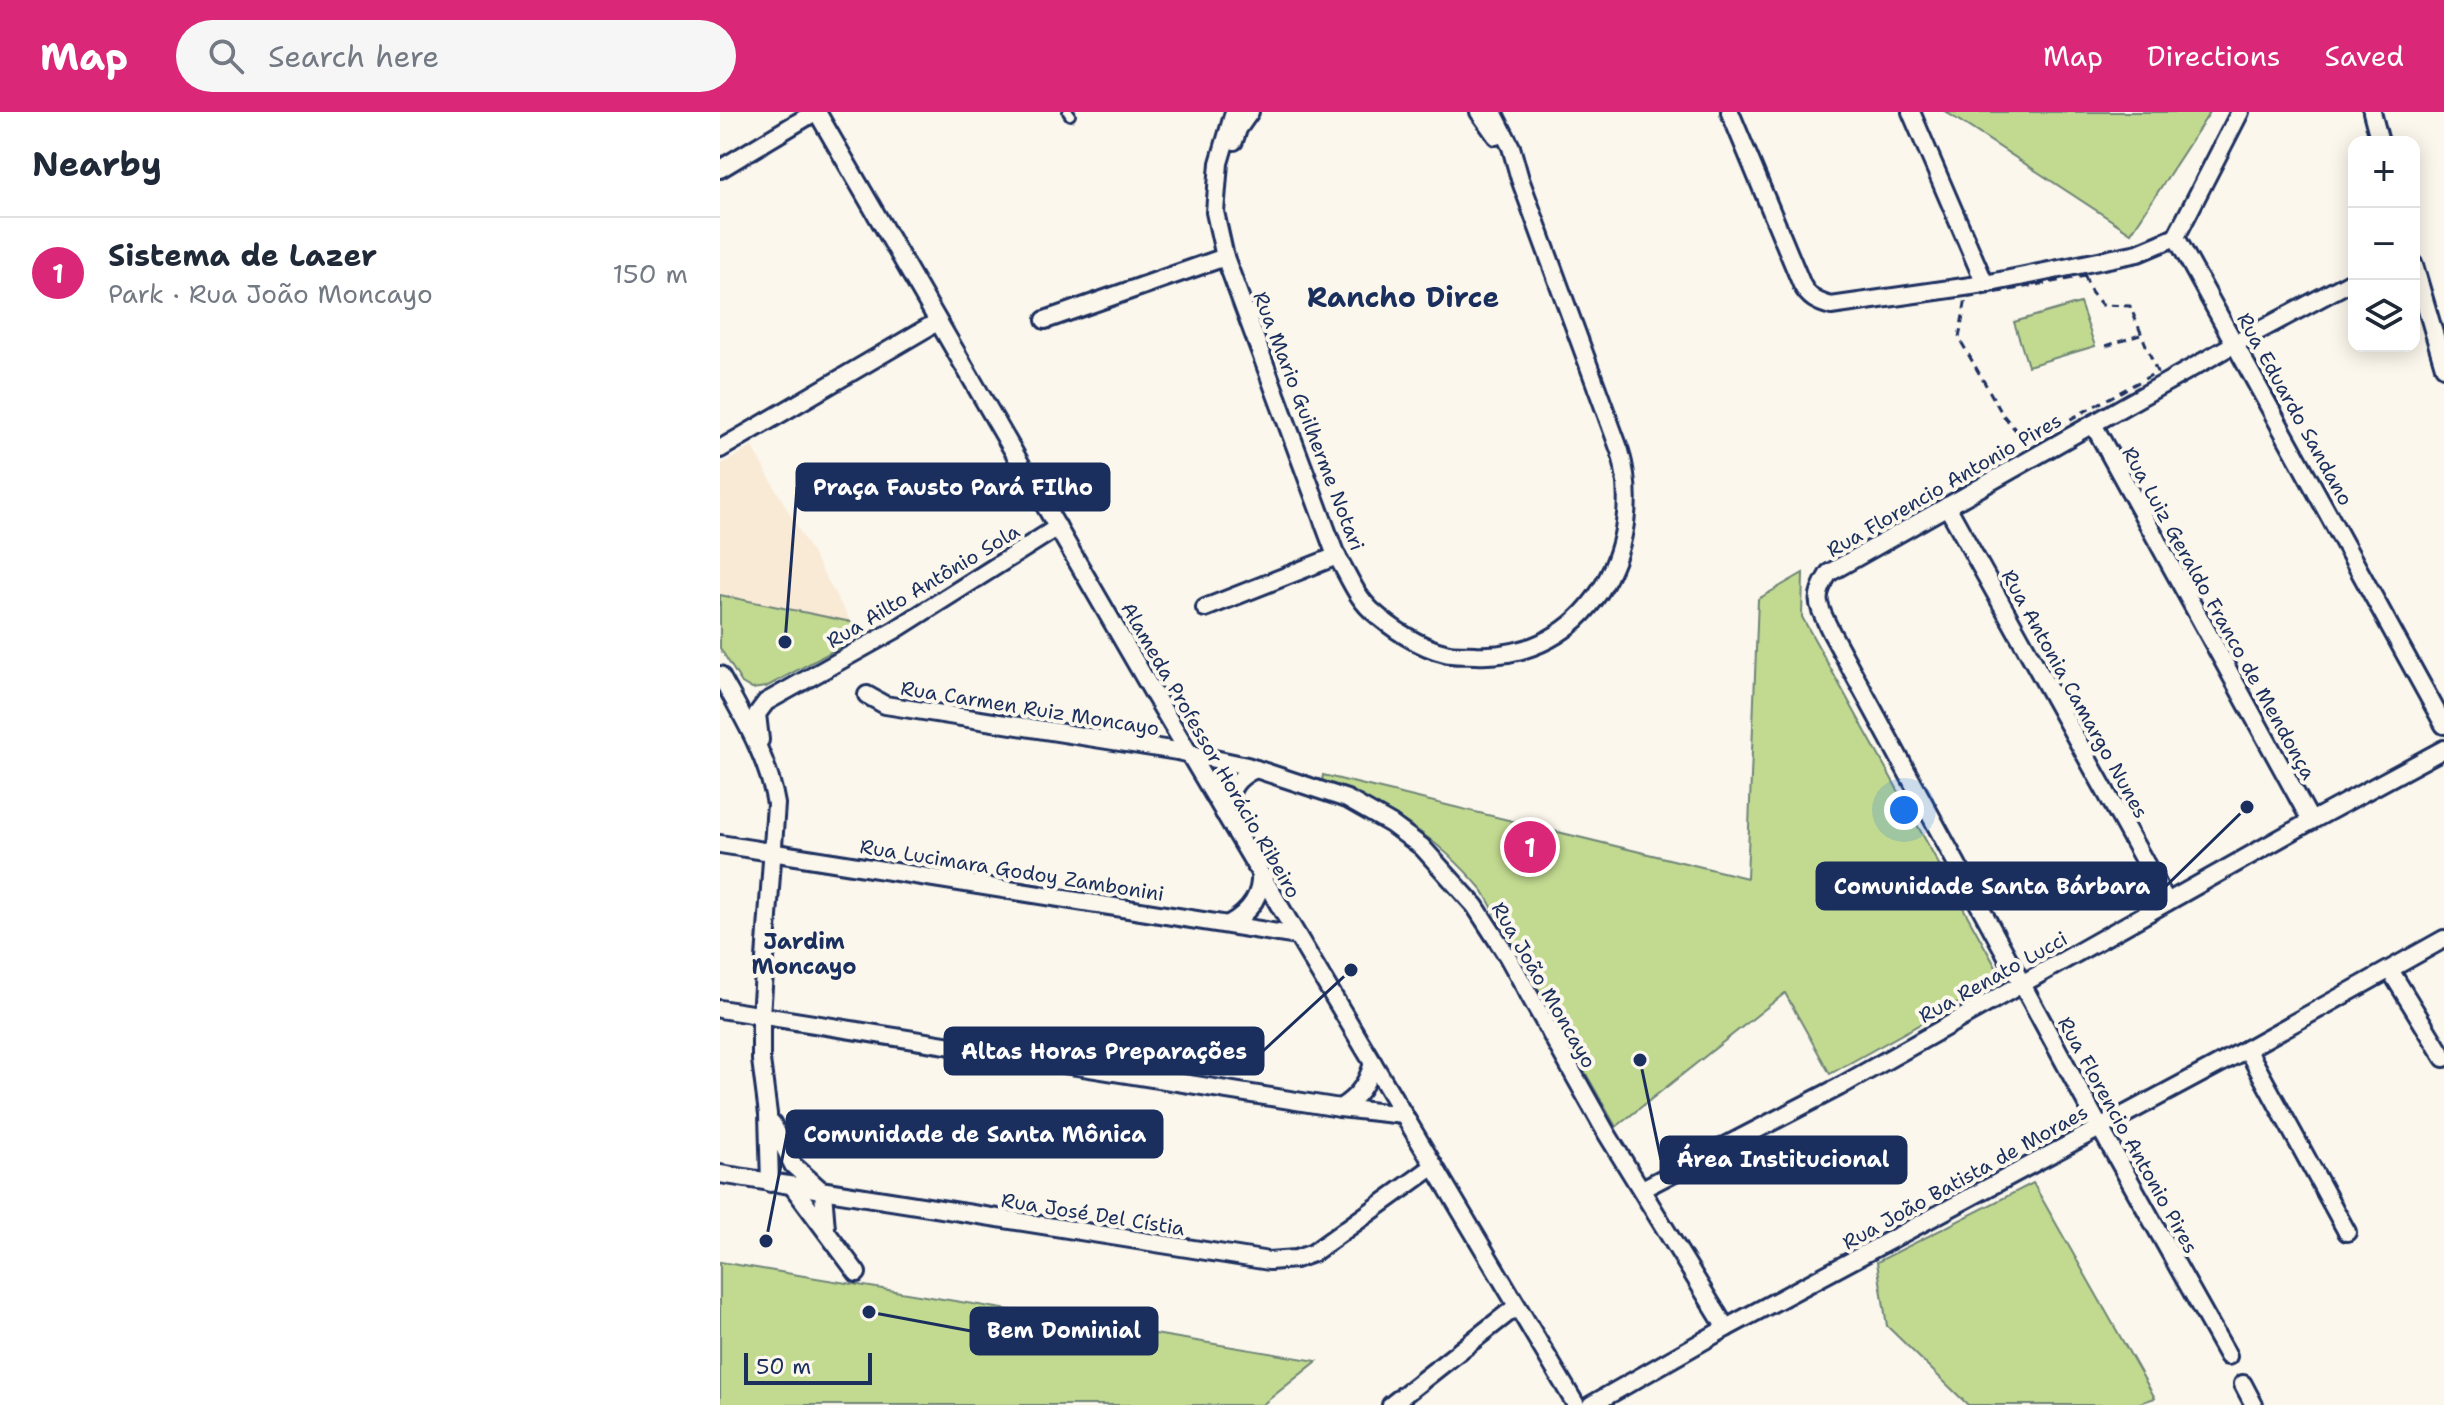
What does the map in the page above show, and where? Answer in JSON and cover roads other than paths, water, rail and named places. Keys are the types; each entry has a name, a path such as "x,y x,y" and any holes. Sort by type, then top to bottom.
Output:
{"street":[{"path":"720,169 816,112"},
{"name":"Alameda Professor Horácio Ribeiro","path":"816,112 1189,754 1576,1405"},
{"name":"Rua Mario Guilherme Notari","path":"1234,112 1219,163 1215,212 1225,257 1337,556 1369,608 1400,632 1445,653 1497,656 1534,648 1560,633 1589,608 1616,565 1629,495 1627,475 1511,147 1493,112"},
{"name":"Rua Mario Guilherme Notari","path":"1215,212 1238,129 1250,112"},
{"name":"Rua Mario Guilherme Notari","path":"1479,112 1520,179"},
{"path":"1730,112 1802,285 1808,295 1831,306 1985,284 2138,253 2176,237 2240,112"},
{"path":"1911,112 1985,284"},
{"path":"2372,112 2378,136"},
{"name":"Rua Eduardo Sandano","path":"2176,237 2444,725"},
{"path":"1045,320 1225,257"},
{"path":"2418,280 2444,367"},
{"name":"Rua Florencio Antonio Pires","path":"2228,1356 2099,1126 1820,609 1818,591 1829,573 2348,283"},
{"path":"720,449 937,322"},
{"name":"Rua Luiz Geraldo Franco de Mendonça","path":"2093,424 2311,821"},
{"name":"Rua Antonia Camargo Nunes","path":"1947,506 2167,902"},
{"name":"Rua Ailto Antônio Sola","path":"766,702 895,630 1058,527"},
{"path":"1205,608 1337,556"},
{"path":"721,677 734,691 749,700 766,702"},
{"path":"721,677 763,756 776,804 761,1015 761,1060 768,1114 770,1183"},
{"name":"Rua Carmen Ruiz Moncayo","path":"867,695 885,705 1189,754"},
{"path":"763,756 757,714 766,702"},
{"name":"Rua Renato Lucci","path":"1642,1189 1839,1087 2444,749"},
{"name":"Rua João Moncayo","path":"1189,754 1256,769 1347,799 1391,824 1422,847 1475,906 1508,957 1607,1134 1726,1328"},
{"path":"1224,813 1235,782 1242,774 1256,769"},
{"name":"Rua Lucimara Godoy Zambonini","path":"720,844 1297,936"},
{"path":"1229,924 1242,916 1258,896 1260,873"},
{"name":"Rua João Batista de Moraes","path":"1591,1405 1726,1328 2247,1049 2444,939"},
{"path":"2390,970 2444,1058"},
{"path":"720,1009 1340,1108 1404,1115"},
{"path":"2247,1049 2347,1232"},
{"path":"1340,1108 1360,1091 1373,1063"},
{"path":"768,1114 793,1165 823,1192 826,1229"},
{"name":"Rua José Del Cístia","path":"720,1174 1269,1261 1296,1259 1313,1253 1434,1166"},
{"path":"793,1187 857,1273"},
{"path":"826,1229 836,1208 851,1196"},
{"path":"1391,1405 1517,1306"},
{"path":"2243,1384 2254,1405"}],"place":[{"name":"Praça Fausto Pará FIlho","path":"785,642"},
{"name":"Comunidade Santa Bárbara","path":"2247,807"},
{"name":"Sistema de Lazer","path":"1530,847"},
{"name":"Altas Horas Preparações","path":"1351,970"},
{"name":"Área Institucional","path":"1640,1060"},
{"name":"Comunidade de Santa Mônica","path":"766,1241"},
{"name":"Bem Dominial","path":"869,1312"}],"district":[{"name":"Rancho Dirce","path":"1403,297"},
{"name":"Jardim Moncayo","path":"804,954"}]}
